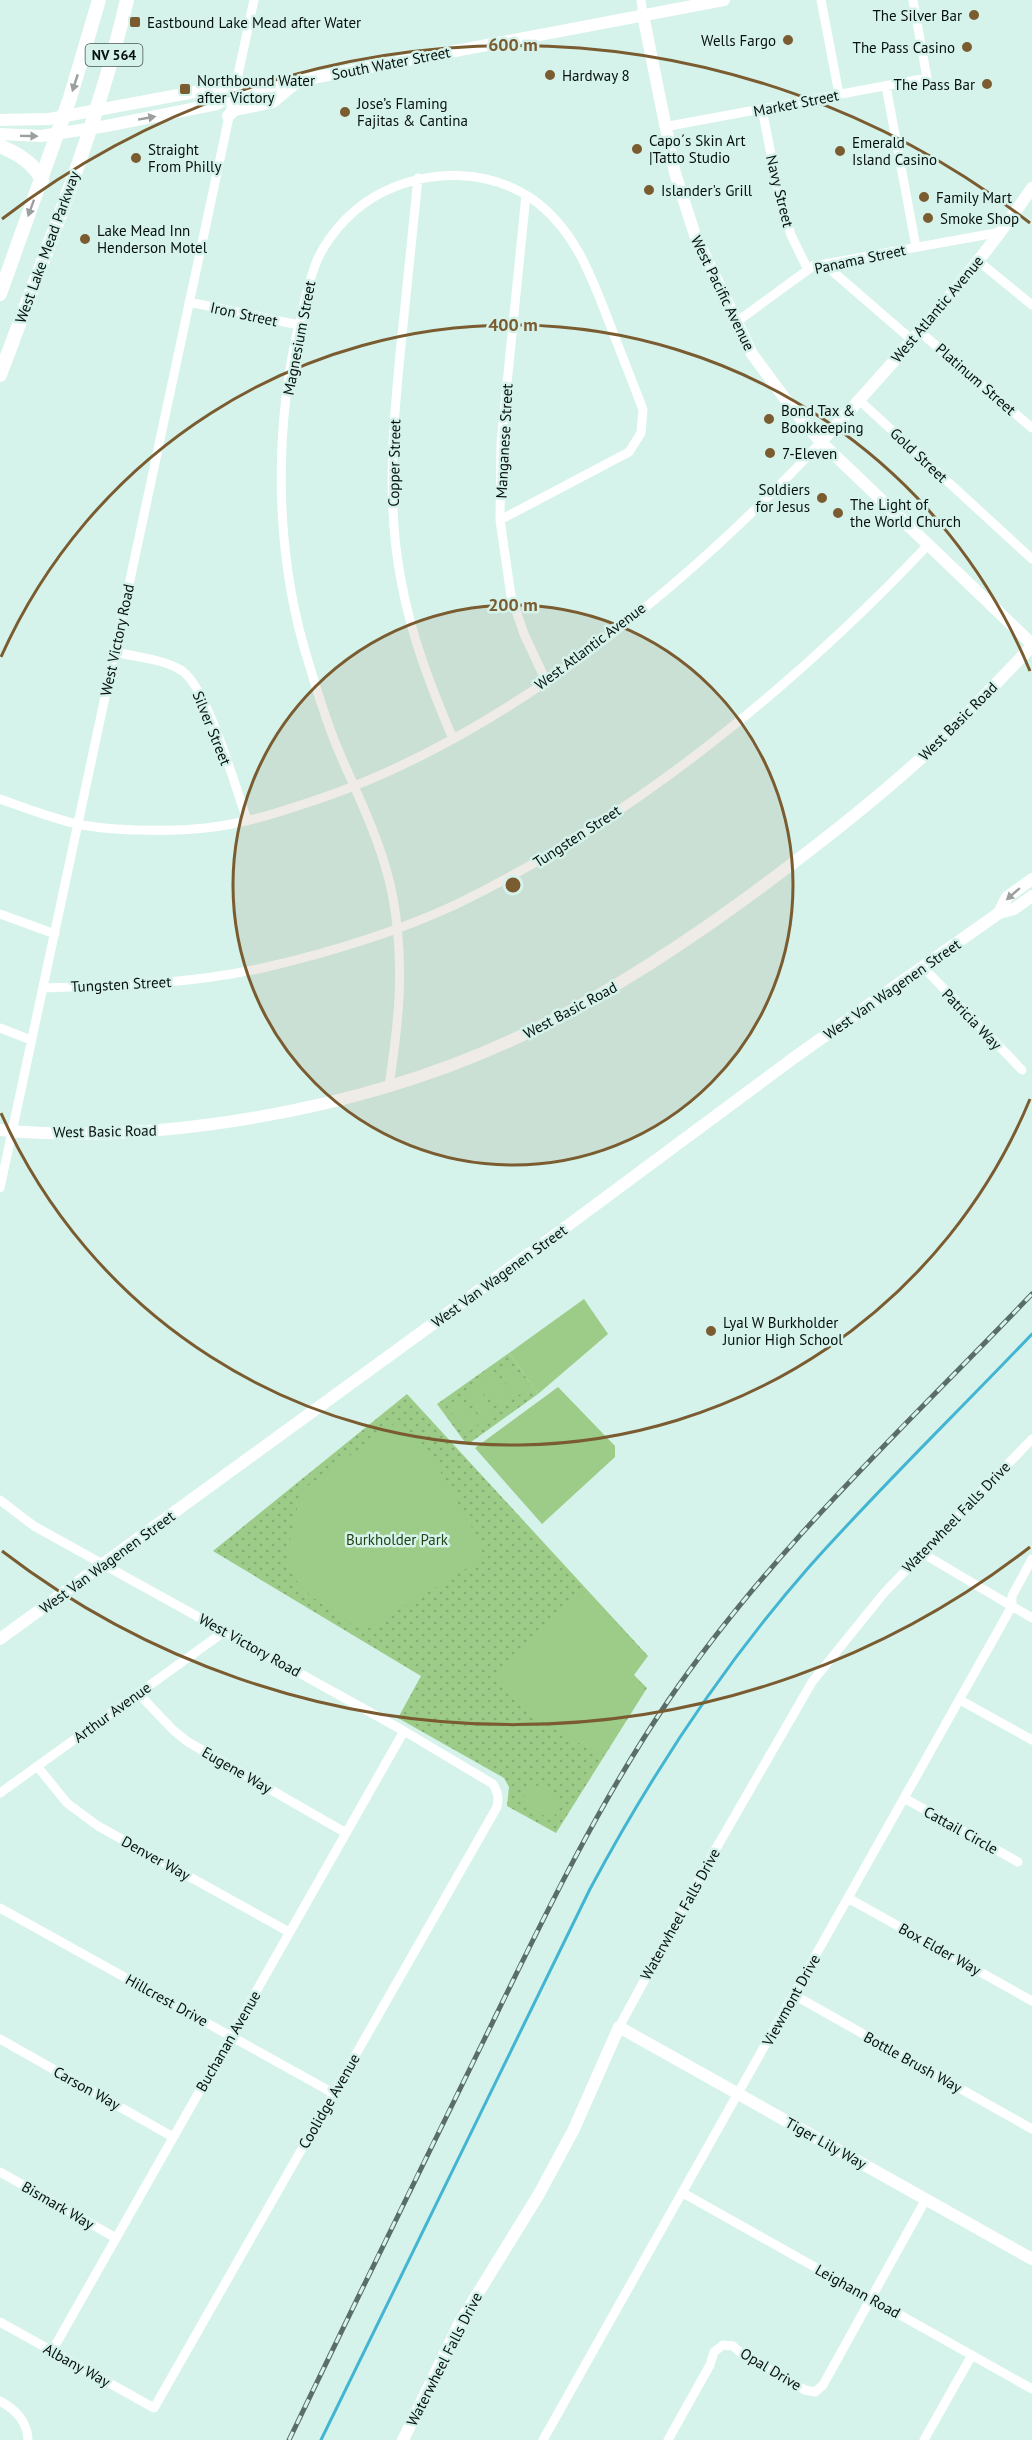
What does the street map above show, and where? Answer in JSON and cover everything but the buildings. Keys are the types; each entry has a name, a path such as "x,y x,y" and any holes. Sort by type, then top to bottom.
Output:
{"main road":[{"name":"NV 564","path":"64,126 99,0"},
{"name":"NV 564","path":"90,118 117,46 127,0"},
{"name":"West Lake Mead Parkway","path":"0,375 90,118"},
{"name":"West Lake Mead Parkway","path":"0,294 64,126"},
{"path":"0,146 29,162 37,170 42,180"}],"street":[{"name":"West Victory Road","path":"0,1188 6,1131 31,1040 55,934 254,0"},
{"path":"640,0 643,15"},
{"name":"South Water Street","path":"90,118 217,104 234,93 724,0"},
{"path":"821,0 839,94"},
{"name":"Market Street","path":"664,127 927,78 913,0"},
{"name":"West Pacific Avenue","path":"643,15 675,173 695,235 735,323 752,354 792,408 821,442 1032,645"},
{"path":"228,116 235,110 273,102 298,81"},
{"path":"886,86 916,247"},
{"name":"South Water Street","path":"64,126 221,87 234,93"},
{"name":"Navy Street","path":"762,109 780,200 791,235 808,270"},
{"path":"0,134 40,136 90,118"},
{"path":"0,120 33,121 64,126"},
{"name":"Magnesium Street","path":"390,1086 399,1021 401,981 398,928 385,862 373,826 336,745 307,660 287,559 282,490 283,434 289,372 317,260 328,240 348,216 374,196 418,178 464,174 505,184 543,207 568,232 588,268 644,410 641,433 629,452 500,520"},
{"name":"Copper Street","path":"418,178 393,420 392,502 400,577 408,616 424,668 453,740"},
{"name":"West Atlantic Avenue","path":"0,799 78,824 149,830 205,828 277,813 355,787 453,740 546,681 622,625 708,554 761,505 860,400 916,335 1000,232 1032,188"},
{"name":"Manganese Street","path":"526,195 501,443 500,520 511,596 524,634 546,681"},
{"name":"Panama Street","path":"735,323 808,270 824,264 1000,232"},
{"path":"977,260 1032,305"},
{"name":"Platinum Street","path":"824,264 1032,428"},
{"name":"Iron Street","path":"189,302 299,325"},
{"name":"Gold Street","path":"860,400 1032,559"},
{"name":"Tungsten Street","path":"43,988 141,986 266,968 330,951 398,928 455,904 532,865 623,807 710,742 801,668 928,545"},
{"name":"West Basic Road","path":"6,1131 94,1135 172,1130 276,1116 342,1100 443,1069 529,1032 608,990 695,935 850,819 929,751 1032,645"},
{"name":"Silver Street","path":"115,652 163,663 187,675 205,704 247,820"},
{"name":"West Van Wagenen Street","path":"999,913 1007,897 1032,879"},
{"name":"West Van Wagenen Street","path":"0,1639 787,1063 999,913 1014,909 1032,896"},
{"path":"0,914 55,934"},
{"name":"Patricia Way","path":"922,967 1022,1070"},
{"path":"0,1028 31,1040"},
{"name":"Waterwheel Falls Drive","path":"404,2440 459,2324 539,2194 574,2130 619,2027 643,1980 806,1691 852,1631 922,1553 1032,1439"},
{"name":"West Victory Road","path":"0,1500 34,1526 404,1731 493,1784 498,1792"},
{"path":"922,1553 1032,1618"},
{"name":"Viewmont Drive","path":"543,2440 960,1700 1012,1606 1012,1596 1032,1559"},
{"name":"Arthur Avenue","path":"0,1793 225,1631"},
{"name":"Eugene Way","path":"138,1693 173,1730 188,1742 346,1833"},
{"path":"960,1700 1032,1740"},
{"name":"Buchanan Avenue","path":"52,2351 404,1731"},
{"name":"Denver Way","path":"37,1766 67,1803 98,1826 289,1932"},
{"name":"Coolidge Avenue","path":"154,2408 497,1807 498,1792"},
{"name":"Cattail Circle","path":"904,1798 1018,1862"},
{"name":"Box Elder Way","path":"848,1898 1032,2001"},
{"name":"Hillcrest Drive","path":"0,1908 333,2093"},
{"name":"Bottle Brush Way","path":"794,1995 1032,2129"},
{"name":"Tiger Lily Way","path":"619,2027 1032,2259"},
{"name":"Carson Way","path":"0,2039 173,2137"},
{"name":"Bismark Way","path":"0,2172 116,2238"},
{"name":"Leighann Road","path":"683,2193 1032,2389"},
{"name":"Opal Drive","path":"668,2440 710,2365 714,2352 723,2345 733,2346 742,2354 805,2390 815,2392 824,2385 926,2199"},
{"name":"Albany Way","path":"0,2322 154,2408"},
{"path":"924,2440 972,2355"},
{"path":"0,2401 14,2409 27,2427 28,2440"}],"green space":[{"path":"584,1299 608,1334 538,1394 509,1353"},
{"path":"509,1353 538,1394 467,1445 437,1404"},
{"path":"509,1361 529,1388 516,1397 497,1370"},
{"path":"493,1373 512,1400 500,1409 480,1382"},
{"path":"476,1385 496,1412 483,1421 464,1394"},
{"path":"558,1387 615,1446 615,1457 542,1524 475,1448"},
{"name":"Burkholder Park","path":"407,1394 648,1656 634,1675 647,1688 556,1833 507,1806 509,1787 504,1778 398,1718 421,1676 213,1551"},
{"path":"460,1397 479,1424 467,1433 447,1406"},
{"path":"398,1421 433,1459 483,1547 480,1560 364,1631 324,1606 296,1581 290,1563 290,1542 302,1490"},
{"path":"586,1591 647,1656 633,1675 645,1689 602,1757 540,1720 499,1678 500,1668"},
{"path":"532,1783 563,1800 552,1820 521,1803"}],"waterway":[{"path":"321,2440 590,1889 663,1763 718,1682 777,1604 836,1537 1032,1334"}],"railway":[{"path":"289,2440 547,1911 592,1826 641,1742 708,1646 795,1541 841,1490 1032,1294"}],"place":[{"name":"The Silver Bar","path":"974,15"},
{"name":"Eastbound Lake Mead after Water","path":"135,22"},
{"name":"Wells Fargo","path":"788,40"},
{"name":"The Pass Casino","path":"967,47"},
{"name":"Hardway 8","path":"550,75"},
{"name":"The Pass Bar","path":"987,84"},
{"name":"Northbound Water after Victory","path":"185,89"},
{"name":"Jose’s Flaming Fajitas & Cantina","path":"345,112"},
{"name":"Capo´s Skin Art |Tatto Studio","path":"637,149"},
{"name":"Emerald Island Casino","path":"840,151"},
{"name":"Straight From Philly","path":"136,158"},
{"name":"Islander's Grill","path":"649,190"},
{"name":"Family Mart","path":"924,197"},
{"name":"Smoke Shop","path":"928,218"},
{"name":"Lake Mead Inn Henderson Motel","path":"85,239"},
{"name":"Bond Tax & Bookkeeping","path":"769,419"},
{"name":"7-Eleven","path":"770,453"},
{"name":"Soldiers for Jesus","path":"822,498"},
{"name":"The Light of the World Church","path":"838,513"},
{"name":"Lyal W Burkholder Junior High School","path":"711,1331"}]}
